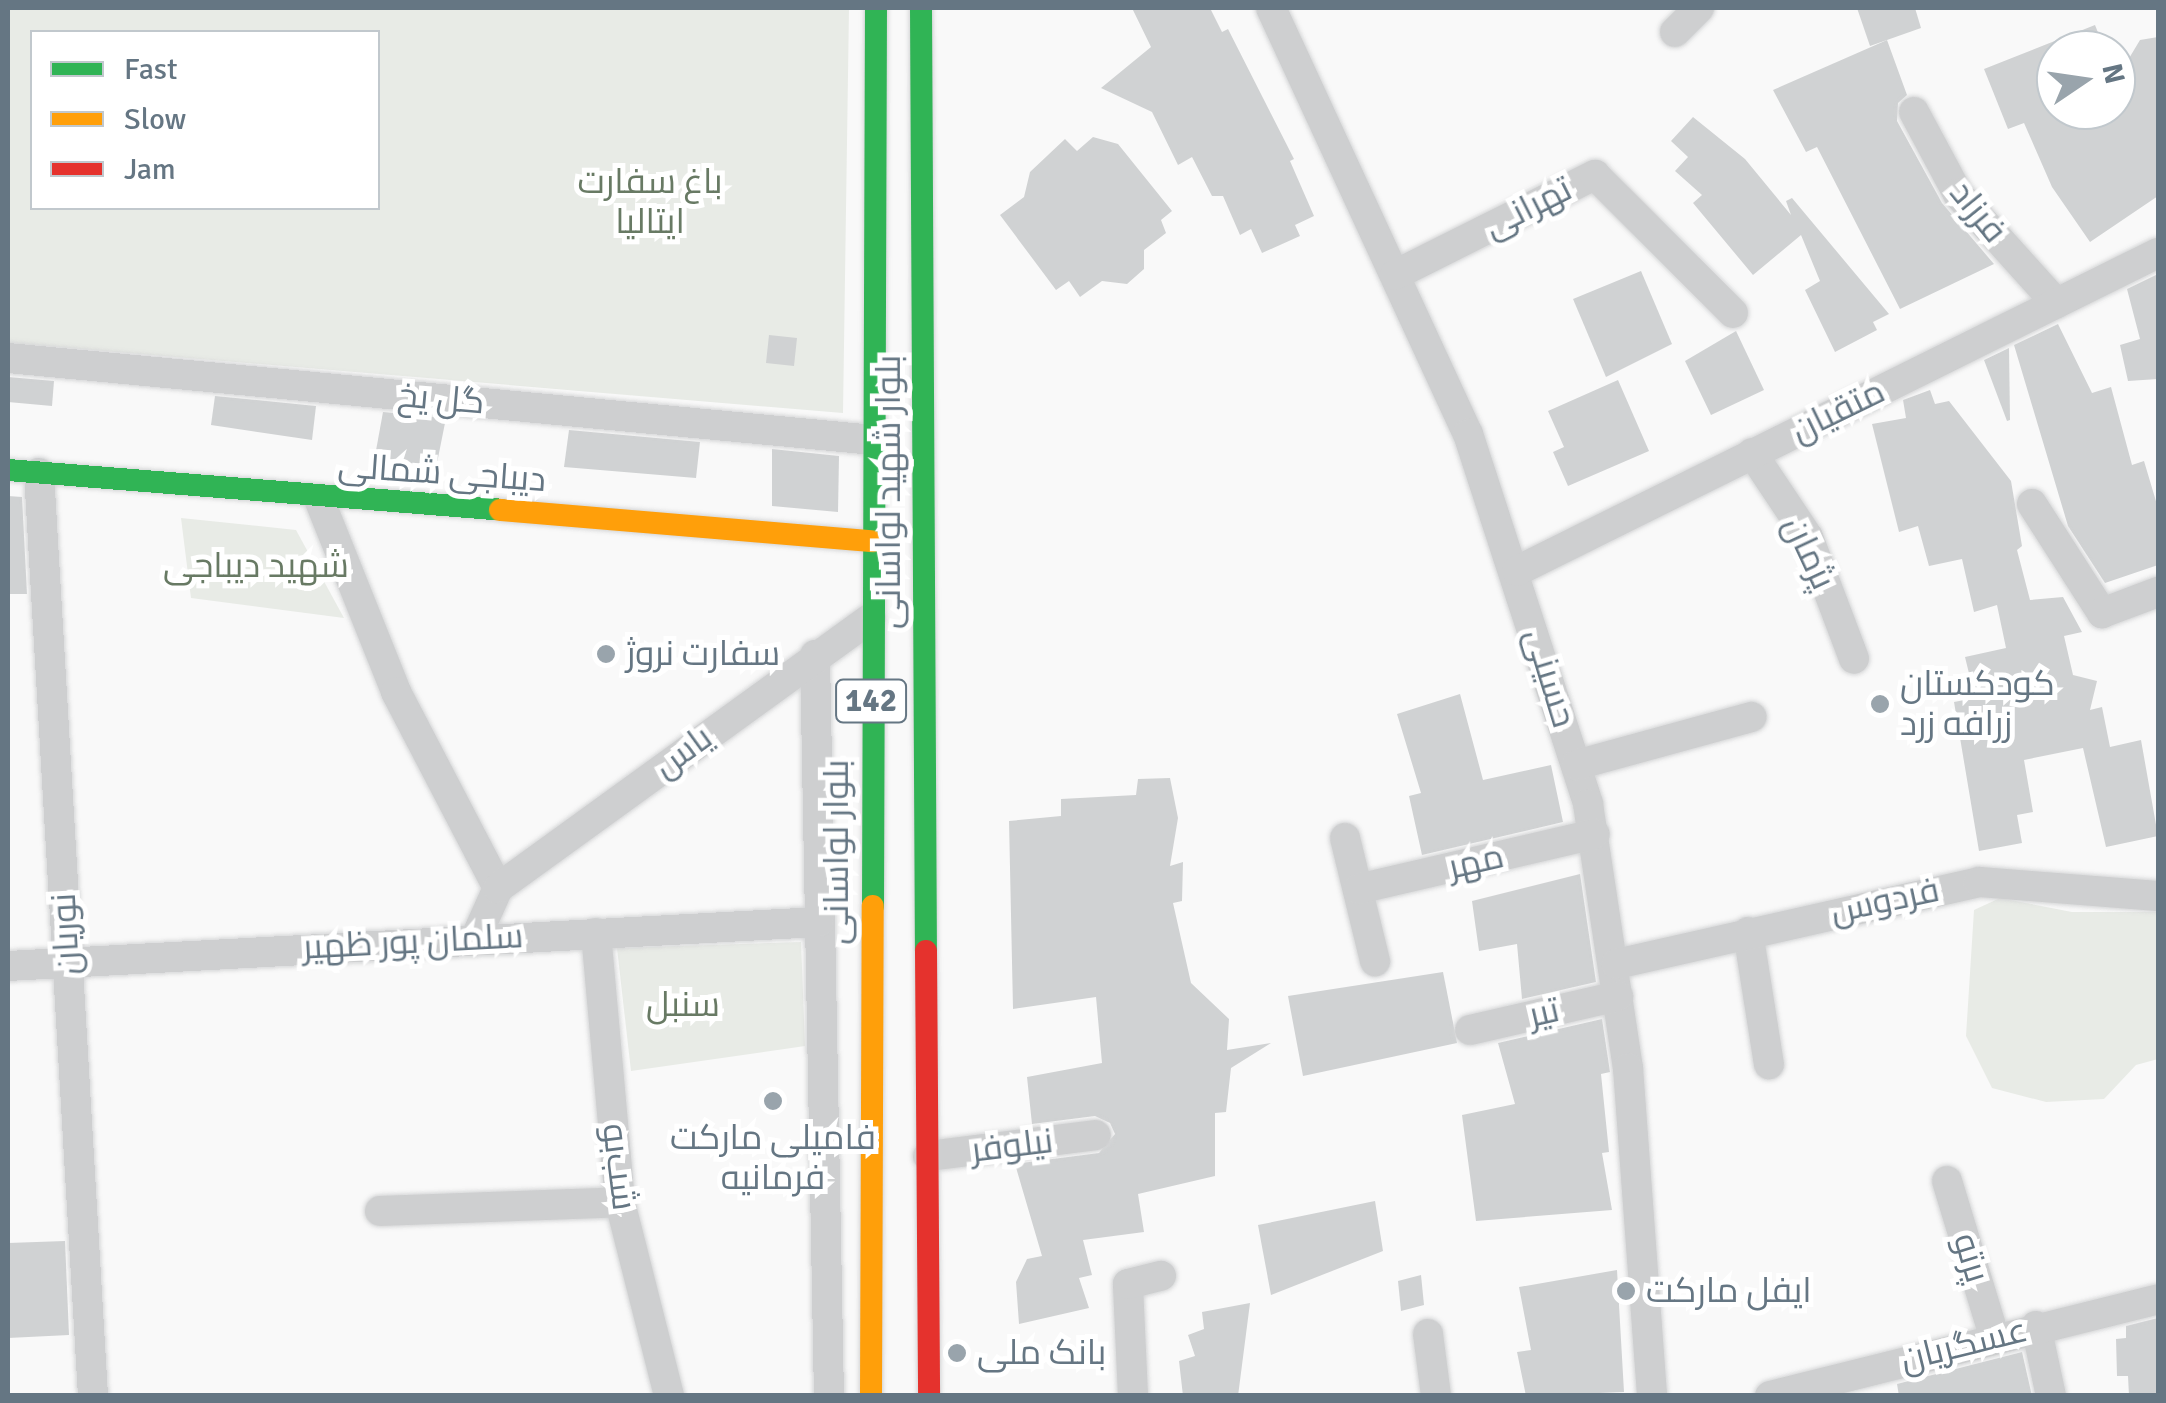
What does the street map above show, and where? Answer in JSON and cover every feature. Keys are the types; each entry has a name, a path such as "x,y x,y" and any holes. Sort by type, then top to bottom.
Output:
{"main road":[{"name":"بلوار لواسانی","path":"872,1396 871,618 876,8"},
{"name":"بلوار شهید لواسانی","path":"921,8 930,1396"},
{"name":"دیباجی شمالی","path":"8,470 319,499 872,541"}],"street":[{"name":"حسینی","path":"1271,8 1468,434 1518,571 1595,834 1616,964 1652,1396"},
{"path":"1674,32 1700,8"},
{"name":"فرزاد","path":"1914,112 1958,194 2056,303"},
{"name":"تهرانی","path":"1395,275 1595,175 1733,313"},
{"name":"متقیان","path":"1518,571 2158,253"},
{"name":"گل یخ","path":"8,358 874,440"},
{"name":"پژمان","path":"1752,453 1808,537 1854,660"},
{"name":"نوریان","path":"39,472 94,1396"},
{"path":"319,499 396,692 498,888"},
{"path":"2032,504 2102,613 2158,592"},
{"name":"یاس","path":"476,937 498,888 871,618"},
{"path":"815,655 829,1396"},
{"path":"1576,765 1752,717"},
{"name":"مهر","path":"1358,890 1595,834"},
{"path":"1345,838 1375,961"},
{"name":"فردوس","path":"1616,964 1980,882 2158,896"},
{"name":"سلمان پور ظهیر","path":"8,966 476,937 819,922"},
{"path":"1748,932 1769,1064"},
{"name":"شب‌بو","path":"596,933 620,1202 670,1396"},
{"name":"تیر","path":"1470,1030 1618,996"},
{"name":"نیلوفر","path":"928,1156 1096,1135"},
{"name":"پرتو","path":"1947,1181 1994,1336"},
{"path":"380,1211 620,1202"},
{"path":"1133,1396 1128,1284 1161,1276"},
{"name":"عسگریان","path":"1770,1396 1994,1336 2158,1299"},
{"path":"2036,1326 2052,1396"},
{"path":"1428,1334 1436,1396"}],"green space":[{"name":"باغ سفارت ایتالیا","path":"8,8 849,8 843,413 8,343"},
{"name":"شهید دیباجی","path":"181,518 296,530 344,618 191,598"},
{"path":"2000,898 2072,912 2158,912 2158,1059 2136,1065 2104,1099 2046,1102 1992,1088 1966,1036 1974,910"},
{"name":"سنبل","path":"801,942 805,1046 631,1071 617,948"}],"building":[{"path":"1132,8 1210,8 1222,32 1228,29 1294,159 1290,161 1314,216 1295,225 1300,236 1262,253 1251,229 1240,235 1223,196 1212,196 1192,157 1178,165 1152,112 1101,88 1151,47"},
{"path":"1857,8 1915,8 1921,28 1870,46"},
{"path":"2158,37 2158,196 2090,242 2052,187 2024,123 2008,129 1984,69 2036,48 2036,130 2136,130 2136,47 2140,40"},
{"path":"1887,40 1907,95 1898,103 1897,121 1942,203 1994,264 1900,309 1817,147 1806,152 1773,90"},
{"path":"1693,117 1745,159 1791,215 1786,201 1792,198 1889,314 1873,322 1877,330 1835,352 1805,290 1820,281 1801,235 1753,275 1693,203 1702,195 1675,171 1688,157 1671,141"},
{"path":"1093,137 1118,144 1172,211 1161,220 1166,233 1144,250 1144,269 1127,284 1102,281 1080,297 1069,281 1056,290 1000,215 1024,197 1030,172 1065,139 1077,151"},
{"path":"1641,271 1672,344 1606,377 1573,299"},
{"path":"2158,274 2158,379 2128,381 2120,345 2140,339 2127,289"},
{"path":"2058,324 2092,393 2111,387 2132,465 2144,461 2158,508 2158,565 2105,583 2068,526 2014,345"},
{"path":"1736,331 1764,390 1711,415 1685,361"},
{"path":"769,335 797,338 794,366 766,363"},
{"path":"2009,348 2010,420 2007,421 1984,360"},
{"path":"8,377 54,381 52,406 8,402"},
{"path":"1618,380 1649,451 1568,486 1553,452 1564,447 1548,411"},
{"path":"1930,390 1935,404 1949,401 2011,481 2022,546 2017,550 2030,600 2063,597 2082,632 2064,636 2073,675 2097,681 2090,710 2102,707 2110,747 2141,740 2158,836 2106,847 2083,748 2024,760 2033,812 2017,815 2022,843 1979,851 1954,702 1975,698 1965,657 2006,648 1997,605 1974,612 1962,559 1929,566 1918,526 1899,532 1872,424 1906,418 1903,400"},
{"path":"215,396 316,406 312,440 211,425"},
{"path":"383,412 446,418 436,468 375,456"},
{"path":"569,430 700,442 696,478 564,467"},
{"path":"772,449 839,456 838,512 772,506"},
{"path":"8,496 22,497 27,594 8,594"},
{"path":"1460,694 1483,780 1551,765 1563,822 1422,855 1409,796 1421,793 1397,714"},
{"path":"1170,778 1178,818 1170,866 1183,862 1182,901 1173,903 1191,983 1229,1019 1227,1050 1271,1043 1231,1068 1226,1112 1215,1113 1215,1176 1138,1194 1144,1232 1083,1240 1092,1275 1079,1278 1089,1308 1019,1324 1016,1282 1027,1259 1042,1256 1015,1164 1099,1153 1115,1134 1110,1123 1095,1116 1032,1124 1027,1077 1102,1063 1096,997 1013,1009 1009,821 1061,816 1061,799 1136,795 1138,779"},
{"path":"1580,874 1596,982 1522,999 1517,944 1479,951 1472,901"},
{"path":"1443,972 1457,1043 1303,1076 1288,996"},
{"path":"1602,1019 1610,1072 1601,1074 1609,1152 1602,1153 1612,1210 1476,1221 1462,1115 1515,1104 1498,1043"},
{"path":"1375,1201 1383,1251 1271,1295 1258,1225"},
{"path":"65,1241 69,1335 8,1338 8,1243"},
{"path":"1617,1270 1624,1392 1526,1396 1517,1352 1531,1350 1519,1287"},
{"path":"1421,1275 1424,1305 1401,1311 1398,1281"},
{"path":"1250,1303 1238,1396 1183,1396 1179,1361 1195,1356 1188,1335 1204,1329 1202,1312"},
{"path":"2158,1318 2158,1396 2129,1396 2128,1376 2117,1376 2116,1339 2126,1338 2126,1326"},
{"path":"2022,1352 2032,1396 1899,1396 1897,1384"}],"traffic: fast":[{"path":"873,906 876,8"},
{"path":"921,8 926,951"},
{"path":"8,470 500,510"}],"traffic: slow":[{"path":"500,510 872,541"},
{"path":"871,1396 873,906"}],"traffic: jam":[{"path":"926,951 929,1396"}],"place":[{"name":"سفارت نروژ","path":"606,654"},
{"name":"کودکستان زرافه زرد","path":"1880,704"},
{"name":"فامیلی مارکت فرمانیه","path":"773,1101"},
{"name":"ایفل مارکت","path":"1626,1291"},
{"name":"بانک ملی","path":"957,1353"}]}
